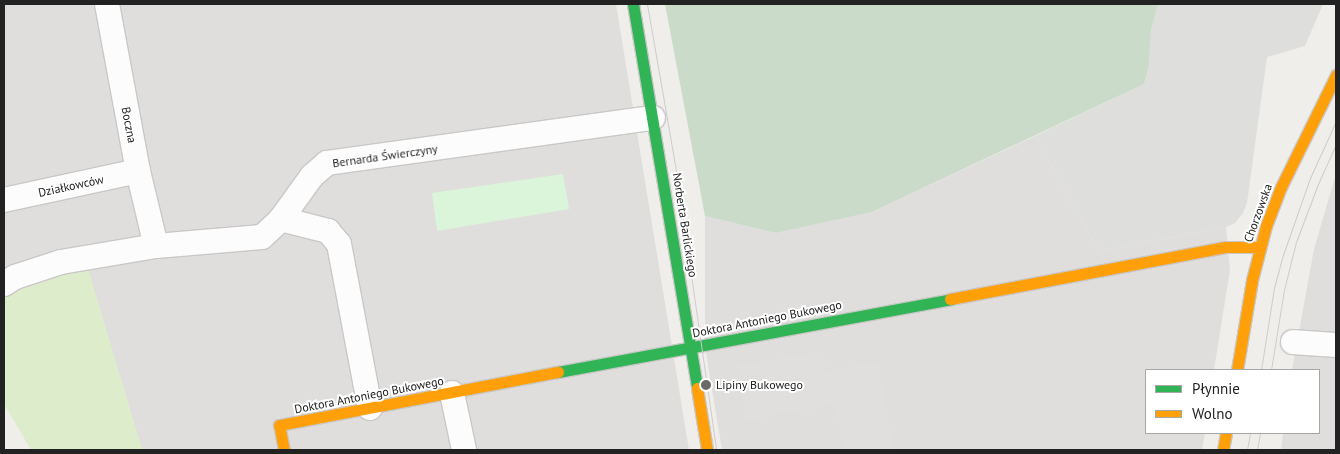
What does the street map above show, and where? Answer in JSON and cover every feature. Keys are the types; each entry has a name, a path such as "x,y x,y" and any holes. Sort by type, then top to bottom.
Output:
{"street":[{"name":"Boczna","path":"107,4 138,171 156,246"},
{"name":"Norberta Barlickiego","path":"633,4 707,450"},
{"name":"Chorzowska","path":"1237,369 1260,247 1272,207 1336,75"},
{"name":"Bernarda Świerczyny","path":"4,284 15,277 62,262 156,246 262,237 281,218 312,176 327,163 653,118"},
{"name":"Działkowców","path":"4,200 138,171"},
{"path":"281,218 328,231 339,244 370,408"},
{"name":"Doktora Antoniego Bukowego","path":"284,450 279,425 1225,247 1260,247"},
{"path":"1293,342 1336,345"},
{"path":"452,393 464,450"},
{"path":"1223,450 1226,434"}],"shaded area":[{"path":"4,4 616,4 689,450 142,450 81,247 4,272"},
{"path":"1158,4 1323,4 1305,46 1267,57 1247,203 1243,213 1235,223 1226,227 1099,251 1035,136 1144,84 1149,65 1151,30"},
{"path":"1035,136 1099,251 1226,227 1230,270 1214,369 1145,369 1145,434 1205,434 1202,450 722,450 705,347 705,216 776,233 872,212"},
{"path":"1336,174 1336,450 1281,450 1283,434 1320,434 1320,369 1292,369 1314,249"},
{"path":"823,351 826,371 877,362 893,450 844,450 836,404 746,420 737,366"}],"green space":[{"path":"665,4 1158,4 1151,30 1149,65 1144,84 872,212 776,233 705,216"},
{"path":"563,174 569,209 437,231 432,193"},
{"path":"87,265 142,450 31,450 4,404 4,295"}],"tram line":[{"path":"647,4 675,164 716,450"},
{"path":"1261,369 1274,288 1283,255 1310,178 1336,121"},
{"path":"1271,369 1284,290 1296,242 1318,184 1336,144"},
{"path":"1247,450 1250,434"},
{"path":"1257,450 1260,434"}],"traffic: fast":[{"path":"633,4 697,388"},
{"path":"558,372 950,299"}],"traffic: slow":[{"path":"1237,369 1252,280 1266,226 1281,187 1336,75"},
{"path":"950,299 1225,247 1260,247"},
{"path":"284,450 279,425 558,372"},
{"path":"697,388 707,450"},
{"path":"1223,450 1226,434"}],"place":[{"name":"Lipiny Bukowego","path":"706,385"}]}
